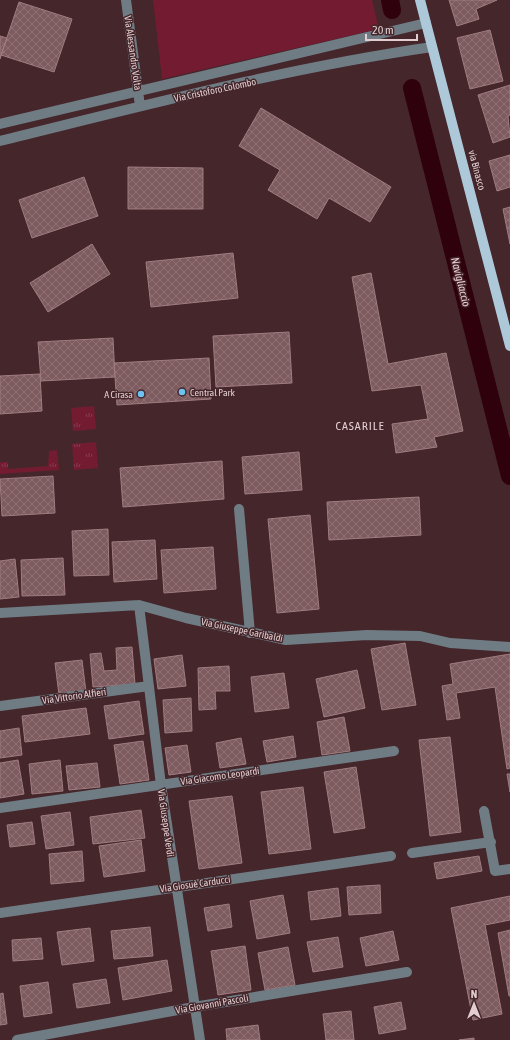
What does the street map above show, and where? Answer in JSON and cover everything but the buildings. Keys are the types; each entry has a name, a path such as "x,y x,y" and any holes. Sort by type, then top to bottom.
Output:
{"main road":[{"name":"via Binasco","path":"420,0 510,346"}],"street":[{"name":"Via Alessandro Volta","path":"126,0 140,106"},
{"name":"Via Cristoforo Colombo","path":"0,124 426,23"},
{"name":"Via Cristoforo Colombo","path":"0,141 140,106 380,54 432,47"},
{"path":"239,509 250,633"},
{"name":"Via Giuseppe Garibaldi","path":"0,613 139,605 186,618 286,640 367,635 420,636 450,642 510,647"},
{"name":"Via Giuseppe Verdi","path":"139,605 161,785 200,1040"},
{"name":"Via Vittorio Alfieri","path":"0,706 148,686"},
{"name":"Via Giacomo Leopardi","path":"0,808 394,751"},
{"path":"484,811 491,842 495,871 510,869"},
{"path":"412,853 491,842"},
{"name":"Via Giosuè Carducci","path":"0,913 391,856"},
{"name":"Via Giovanni Pascoli","path":"17,1040 194,1007 407,972"}],"green space":[{"path":"153,0 372,0 379,29 162,79"},
{"path":"94,406 96,429 73,431 71,408"},
{"path":"96,442 98,468 74,470 72,444"},
{"path":"57,450 59,470 0,474 0,462 8,462 8,469 48,466 49,451"}],"waterway":[{"name":"Navigliaccio","path":"390,0 392,10"},
{"name":"Navigliaccio","path":"412,88 510,476"}],"place":[{"name":"Central Park","path":"182,392"},
{"name":"A Cirasa","path":"141,394"}],"district":[{"name":"CASARILE","path":"360,426"}]}
